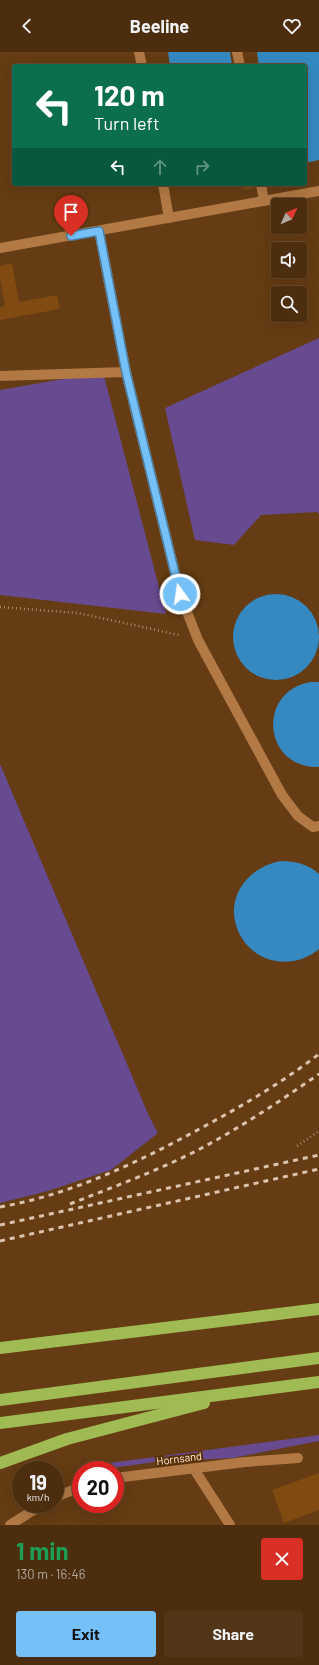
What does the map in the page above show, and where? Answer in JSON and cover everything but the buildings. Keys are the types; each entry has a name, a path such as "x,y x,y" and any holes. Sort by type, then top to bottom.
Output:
{"highway":[{"path":"0,1348 37,1342 319,1309"},
{"path":"0,1338 37,1342"},
{"path":"0,1400 319,1358"},
{"path":"0,1423 319,1382"},
{"path":"0,1463 67,1439 253,1390"}],"street":[{"path":"139,52 142,64"},
{"path":"237,52 240,64"},
{"path":"163,186 169,218"},
{"path":"261,186 264,201"},
{"path":"0,237 1,248 319,191"},
{"path":"99,231 126,372 180,594 198,640 282,795 298,816 313,827 319,826"},
{"path":"0,376 126,372"},
{"name":"Hornsand","path":"124,1477 245,1462 298,1458"},
{"path":"194,1469 230,1525"},
{"path":"10,1525 29,1513"}],"path":[{"path":"0,608 78,613 198,640"},
{"path":"298,1146 319,1131"}],"shaded area":[{"path":"319,338 319,514 317,512 261,515 234,545 195,540 165,408"},
{"path":"103,372 166,614 0,595 0,390"},
{"path":"0,764 149,1116 158,1133 111,1170 48,1191 0,1203"},
{"path":"319,1435 319,1441 233,1458 155,1462 124,1466 124,1461"}],"water":[{"path":"168,52 230,52 232,64 170,64"},
{"path":"257,52 319,52 319,160 307,163 307,64 259,64"},
{"path":"276,594 292,597 300,601 312,613 316,621 319,637 316,653 312,661 300,673 292,677 276,680 260,677 252,673 240,661 236,653 233,637 236,621 240,613 252,601 260,597"},
{"path":"311,682 319,682 319,767 300,764 286,756 277,743 273,729 275,713 281,699 293,688"},
{"path":"281,861 301,864 319,874 319,949 309,956 286,962 275,961 254,952 239,933 235,920 234,908 236,897 241,886 249,877 269,864"}],"railway":[{"path":"0,1207 25,1202 74,1187 145,1157 240,1106 272,1087 319,1054"},
{"path":"70,1204 151,1172 214,1142 275,1104 319,1074"},
{"path":"0,1225 319,1155"},
{"path":"0,1241 319,1169"}],"route":[{"path":"71,236 99,231 126,372 180,594"}]}
